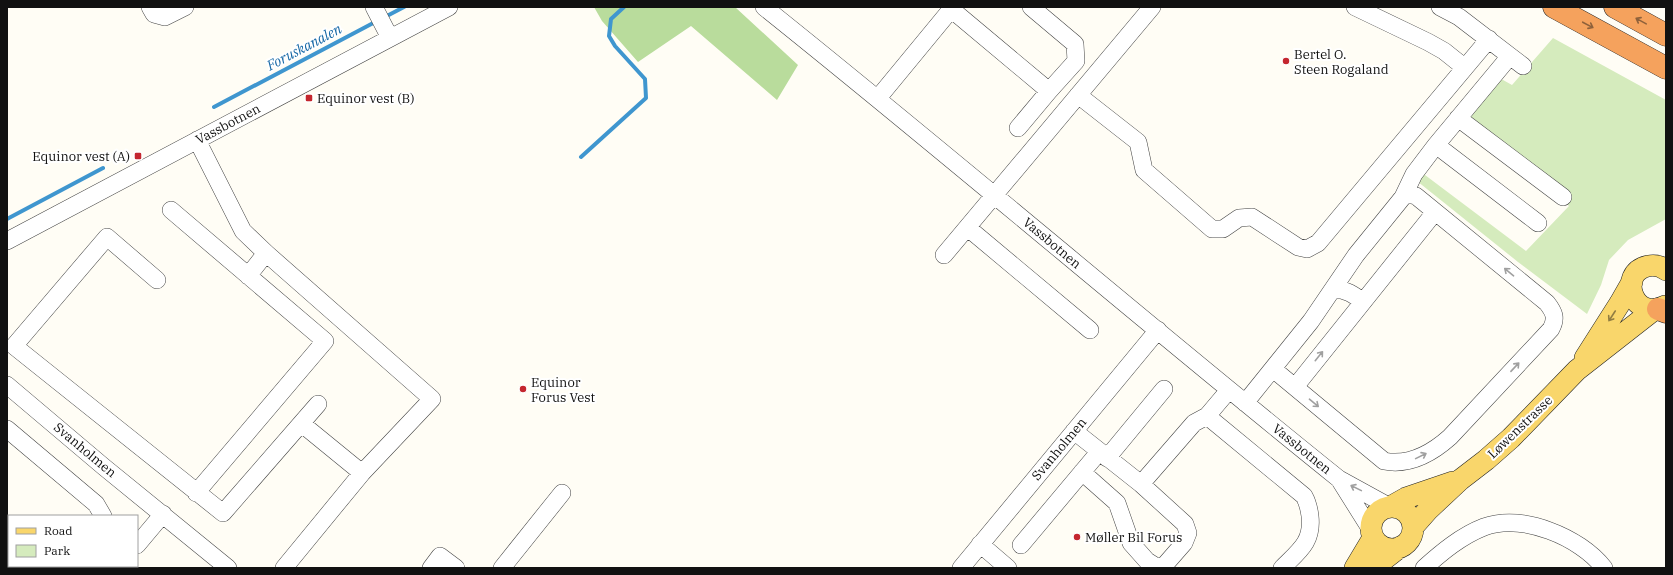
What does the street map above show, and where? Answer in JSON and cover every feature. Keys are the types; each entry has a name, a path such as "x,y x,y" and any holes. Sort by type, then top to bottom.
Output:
{"highway":[{"path":"1554,7 1666,68"},
{"path":"1616,7 1666,35"}],"main road":[{"path":"1646,267 1666,252"},
{"path":"1646,267 1658,266 1666,270"},
{"name":"Løwenstrasse","path":"1577,370 1620,303 1637,273 1646,267"},
{"path":"1632,282 1631,289 1636,302 1648,309 1661,308"},
{"name":"Løwenstrasse","path":"1413,527 1428,510 1460,480 1511,438 1577,370 1661,308"},
{"name":"Løwenstrasse","path":"1390,507 1406,498 1460,480"},
{"path":"1372,568 1400,548 1412,535 1413,527 1411,519 1406,512 1398,508 1390,507 1378,512 1371,524 1372,534 1378,544 1384,548 1400,548"},
{"path":"1355,568 1372,534"}],"street":[{"path":"150,7 154,14 165,18 185,7"},
{"name":"Vassbotnen","path":"7,241 197,140 381,21 449,7"},
{"name":"Vassbotnen","path":"764,7 878,98 1229,390 1339,479 1390,507"},
{"path":"1018,128 1076,61 1076,44 1031,7"},
{"path":"944,255 1152,7"},
{"path":"1245,403 1311,321 1356,255 1403,197 1410,181 1436,145 1458,118 1516,61 1489,39 1458,17 1440,7"},
{"path":"878,98 952,8 1049,91"},
{"path":"1359,8 1428,42 1444,51 1464,67"},
{"path":"1078,95 1138,142 1144,170 1212,229 1223,229 1239,218 1252,217 1298,247 1307,249 1318,243 1489,39"},
{"path":"1458,118 1563,197"},
{"path":"197,140 243,231 432,399 362,473 284,568"},
{"path":"1436,145 1538,223"},
{"path":"1272,369 1384,461 1393,463 1406,462 1420,457 1446,441 1551,329 1555,318 1547,303 1414,195 1409,194 1403,197"},
{"path":"171,210 325,341 196,493"},
{"path":"1295,387 1435,212"},
{"path":"968,228 1090,330"},
{"path":"157,280 107,237 14,346 196,493 224,513 318,404"},
{"path":"248,276 266,253"},
{"path":"1334,289 1345,290 1352,293 1363,302"},
{"name":"Svanholmen","path":"961,568 1158,330"},
{"name":"Svanholmen","path":"7,385 104,467 228,568"},
{"path":"1021,545 1082,472 1103,455 1164,389"},
{"path":"1141,484 1194,423 1207,416 1229,390"},
{"path":"1207,416 1304,496 1309,504 1311,527 1310,537 1303,547 1282,568"},
{"path":"302,424 362,473"},
{"path":"7,429 96,504 102,515"},
{"path":"1074,431 1141,484 1185,524 1188,533 1184,543 1163,567 1144,564 1131,543 1117,503 1082,472"},
{"name":"Vassbotnen","path":"1339,479 1372,534"},
{"path":"502,568 562,493"},
{"path":"138,544 163,514"},
{"path":"1424,568 1461,538 1485,527 1506,523 1527,525 1560,534 1584,548 1597,558 1604,568"},
{"path":"980,544 1008,568"},
{"path":"431,568 440,556 456,568"}],"green space":[{"path":"594,7 735,7 798,65 777,100 691,26 638,62 602,21"},
{"path":"1553,38 1666,100 1666,219 1628,240 1609,260 1601,285 1587,314 1518,262 1412,177 1421,172 1526,251 1569,206 1454,112 1487,71 1512,85"}],"waterway":[{"name":"Foruskanalen","path":"383,18 404,7"},
{"path":"581,157 646,98 645,79 615,46 609,36 611,19 624,7"},
{"name":"Foruskanalen","path":"214,107 377,21"},
{"name":"Foruskanalen","path":"7,219 103,168"}],"place":[{"name":"Bertel O. Steen Rogaland","path":"1286,61"},
{"name":"Equinor vest (B)","path":"309,98"},
{"name":"Equinor vest (A)","path":"138,156"},
{"name":"Equinor Forus Vest","path":"523,389"},
{"name":"Møller Bil Forus","path":"1077,537"}]}
